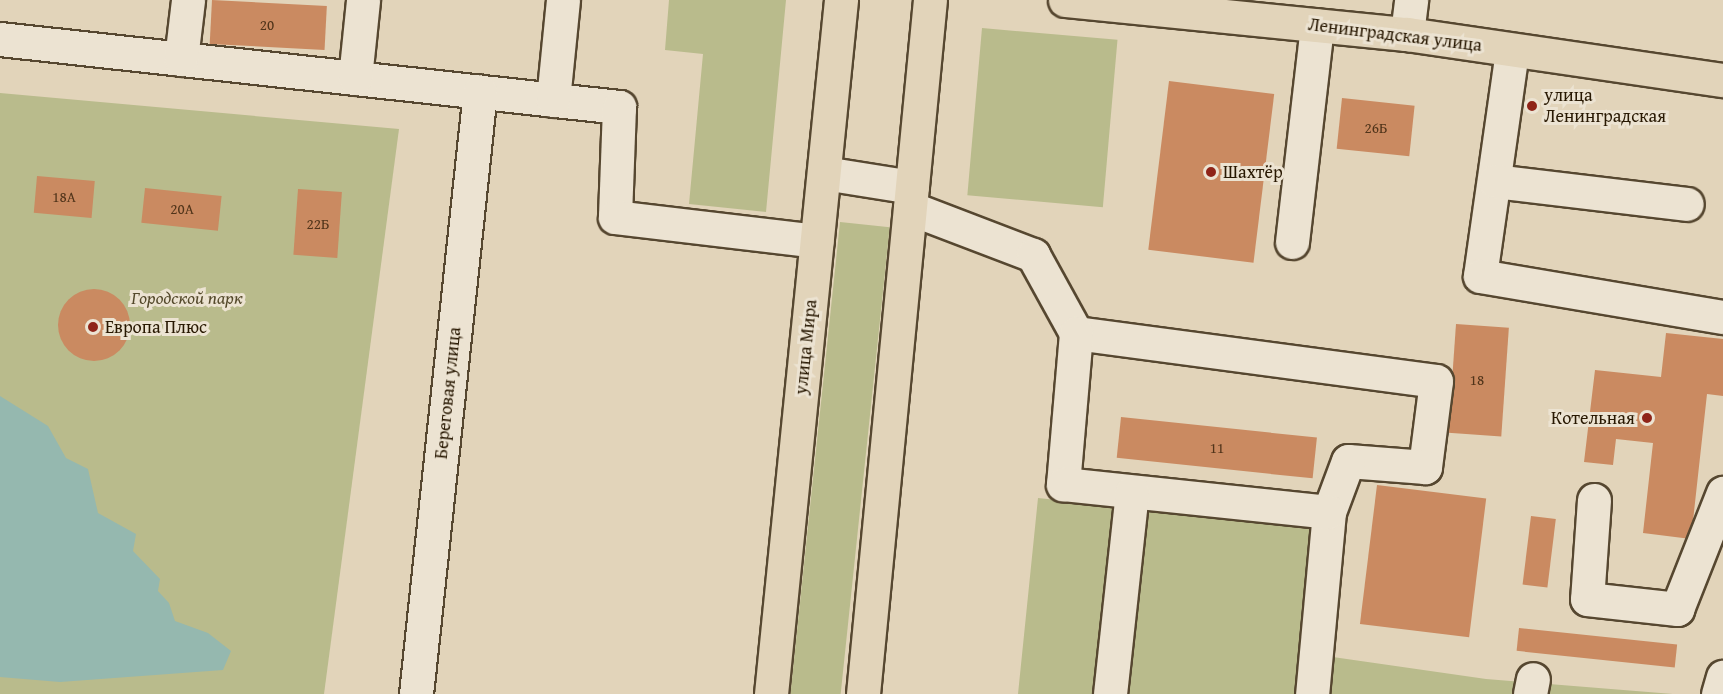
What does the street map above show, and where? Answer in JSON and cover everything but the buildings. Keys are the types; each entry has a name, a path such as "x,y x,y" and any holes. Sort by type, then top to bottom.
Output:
{"main road":[{"name":"улица Мира","path":"771,694 842,0"},
{"path":"863,694 930,0"},
{"name":"Ленинградская улица","path":"1065,0 1407,34 1723,80"}],"street":[{"path":"181,59 188,0"},
{"path":"355,78 363,0"},
{"path":"553,100 563,0"},
{"path":"1407,34 1411,0"},
{"path":"1292,242 1317,25"},
{"path":"0,39 619,107 615,217 817,242"},
{"path":"1512,51 1480,276 1723,316"},
{"name":"Береговая улица","path":"416,694 480,91"},
{"path":"824,173 911,198 1033,255 1076,333 1063,484 1329,512"},
{"path":"1495,181 1687,204"},
{"path":"1076,333 1436,381 1425,467 1348,460 1329,512 1312,694"},
{"path":"1110,694 1132,492"},
{"path":"1594,500 1587,599 1677,609 1723,493"},
{"path":"1718,694 1723,677"}],"green space":[{"path":"669,0 786,0 766,212 689,204 703,54 665,50"},
{"path":"982,28 1117,40 1103,207 967,195"},
{"name":"Городской парк","path":"0,93 399,129 324,694 0,694"},
{"path":"840,222 890,227 841,694 790,694"},
{"path":"1038,498 1311,527 1298,652 1486,679 1673,694 1018,694"}],"water":[{"path":"0,396 48,426 66,458 88,469 98,513 136,534 133,551 160,579 158,591 169,603 175,621 208,633 231,651 223,670 60,682 0,677"}],"place":[{"name":"улица Ленинградская","path":"1532,106"},
{"name":"Шахтёр","path":"1211,172"},
{"name":"Европа Плюс","path":"93,327"},
{"name":"Котельная","path":"1647,418"}]}
